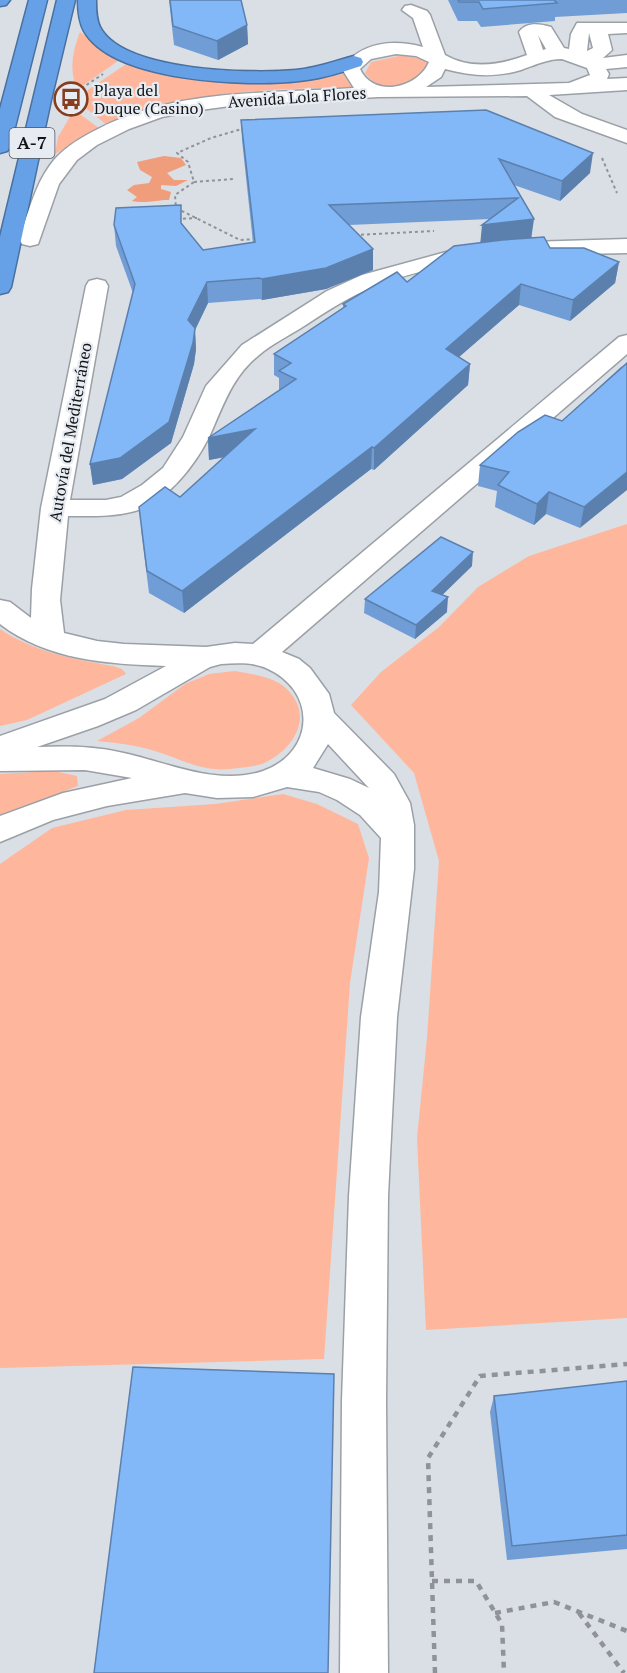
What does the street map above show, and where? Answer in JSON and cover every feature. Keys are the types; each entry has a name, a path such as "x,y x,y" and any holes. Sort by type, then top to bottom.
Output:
{"highway":[{"name":"A-7","path":"0,147 38,0"},
{"name":"A-7","path":"0,289 41,100 66,0"},
{"path":"87,0 87,15 94,32 106,46 127,58 157,67 191,73 266,78 297,76 354,62"},
{"path":"0,289 30,239"}],"street":[{"path":"380,51 404,17 421,15 438,60 434,73 405,93"},
{"path":"578,58 603,51 598,29 627,28"},
{"path":"536,55 528,33 535,29 545,31 578,58 598,69 598,79 581,86"},
{"path":"377,92 364,88 356,82 351,69 354,62 380,51 393,49 420,52 470,69 503,70 536,55 626,62"},
{"path":"405,93 531,88 553,90 627,84"},
{"path":"531,88 540,100 575,117 627,137"},
{"path":"553,90 556,98 568,106 627,122"},
{"name":"Avenida Lola Flores","path":"30,239 49,183 60,165 77,149 106,131 183,107 263,98 377,92 405,93"},
{"path":"54,508 118,506 129,504 151,491 172,473 196,437 218,386 250,350 335,296 370,280 446,259 529,249 627,246"},
{"name":"Autovía del Mediterráneo","path":"52,642 46,626 44,605 54,508 97,286"},
{"path":"260,654 627,342"},
{"path":"0,608 17,606 34,598 47,579"},
{"path":"0,608 25,629 52,642 83,649 116,653 205,657 260,654 284,664 303,679 316,697 320,717 317,736 307,755 287,775 237,787 197,783 114,762 60,758 0,760"},
{"path":"0,747 63,728 118,707 205,657"},
{"path":"320,717 372,770 394,800 397,834 395,889 382,983 372,1132 365,1349 364,1673"},
{"path":"287,775 318,780 345,789 369,803 397,834"},
{"path":"0,830 23,817 79,799 142,788 197,783"}],"path":[{"path":"106,131 75,108 79,90 127,58"},
{"path":"194,182 188,162 177,153 211,138 252,126"},
{"path":"233,179 194,182 175,195 176,208 240,240 263,239"},
{"path":"176,219 198,218"},
{"path":"354,235 434,231 446,259"},
{"path":"435,1673 428,1458 480,1376 627,1364"},
{"path":"432,1581 476,1581 502,1624 504,1673"},
{"path":"495,1613 554,1602 627,1631"},
{"path":"578,1612 624,1673"}],"shaded area":[{"path":"80,32 118,61 78,89 72,68 75,46"},
{"path":"403,55 427,60 429,66 415,78 397,86 380,85 365,73 371,62"},
{"path":"126,64 180,77 236,83 292,82 347,73 356,89 308,88 235,93 157,108 107,125 83,106 88,90"},
{"path":"74,110 99,128 55,154 58,137"},
{"path":"164,156 181,158 186,165 167,173 174,180 188,180 176,186 161,185 161,189 171,192 169,200 132,201 137,197 127,190 134,185 149,183 152,177 140,170 137,162"},
{"path":"627,524 627,1318 426,1330 417,1138 427,1038 439,861 414,773 351,705 381,672 439,627 478,587 529,556"},
{"path":"0,629 40,649 113,666 122,669 126,674 27,720 0,726"},
{"path":"235,671 262,677 282,685 295,700 299,711 300,722 291,742 283,751 262,764 251,767 210,769 141,747 97,741 139,718 185,684 209,674"},
{"path":"54,771 77,776 78,786 0,815 0,774"},
{"path":"283,794 317,804 358,824 369,858 350,983 324,1359 0,1368 0,864 52,828 126,810 215,804"}],"building":[{"path":"170,0 241,0 247,25 217,41 173,26"},
{"path":"458,0 554,0 557,3 483,9 479,2 459,2"},
{"path":"486,110 593,153 562,181 499,159 534,219 482,225 518,198 329,205 373,249 326,268 262,279 207,282 188,320 195,328 193,343 169,422 120,458 90,464 135,284 114,225 116,208 181,205 181,223 203,250 255,242 241,120"},
{"path":"544,237 550,248 584,248 619,262 573,300 521,284 446,349 470,364 374,448 372,447 182,591 147,571 139,507 165,487 180,497 255,429 208,438 296,379 279,371 291,363 274,354 346,306 343,304 397,272 407,282 454,246"},
{"path":"627,363 627,472 584,507 549,492 537,504 498,485 509,472 480,465 518,432 545,415 562,421"},
{"path":"441,537 473,552 432,591 448,597 416,625 365,599"},
{"path":"133,1367 334,1374 328,1673 94,1673"},
{"path":"627,1381 627,1535 512,1546 494,1396"}],"place":[{"name":"Playa del Duque (Casino)","path":"71,99"}]}
